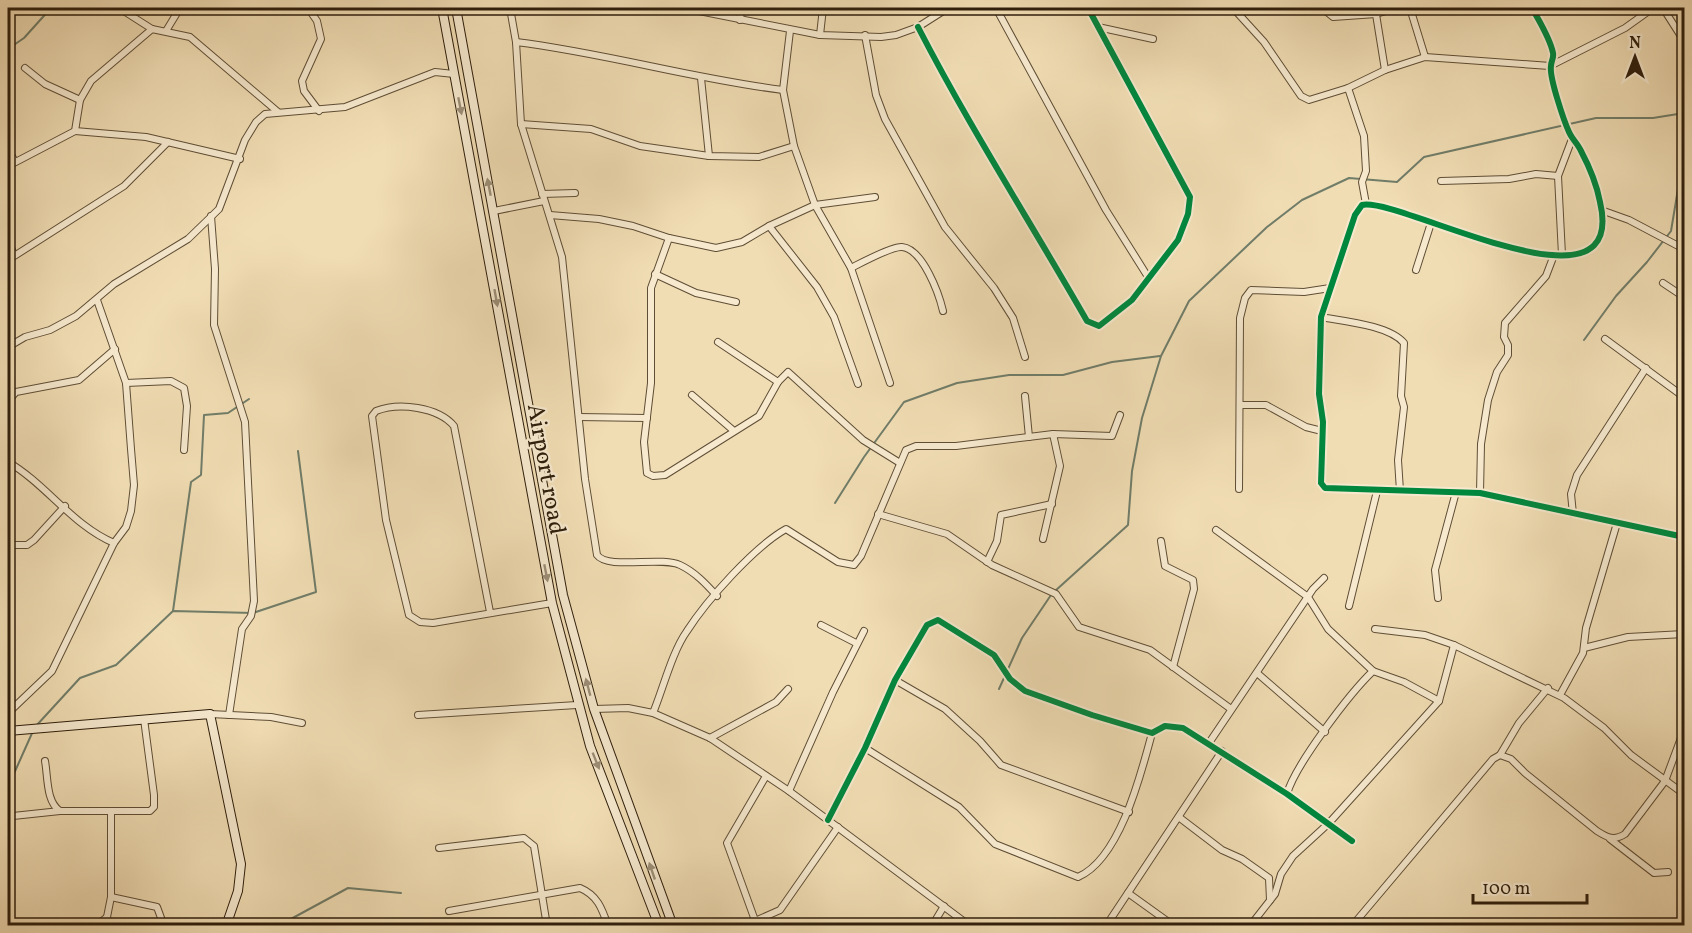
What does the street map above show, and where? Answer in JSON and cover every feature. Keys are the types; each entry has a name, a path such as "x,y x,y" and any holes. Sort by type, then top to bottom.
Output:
{"main road":[{"name":"Airport road","path":"442,8 552,603 590,746 631,847 658,925"},
{"name":"Airport road","path":"456,8 563,595 594,709 673,926"},
{"path":"510,379 523,376"},
{"path":"8,730 210,714 241,864 238,891 226,926"},
{"path":"631,847 643,843"}],"street":[{"path":"118,8 152,29 190,37 278,112"},
{"path":"166,31 180,8"},
{"path":"308,8 317,21 321,39 302,81 304,91 319,111"},
{"path":"510,8 516,42 521,123 562,257 589,506 600,559 607,562 678,564 702,580 717,596"},
{"path":"684,8 820,36 896,36 918,27 948,8"},
{"path":"740,20 741,8"},
{"path":"820,36 823,8"},
{"path":"996,8 1100,200 1148,277"},
{"path":"918,27 949,88 1035,229 1086,321 1099,326 1132,300 1178,240 1188,214 1190,198 1088,8"},
{"path":"1233,8 1264,42 1305,99 1324,97 1385,70 1425,57 1550,66 1608,38 1653,8"},
{"path":"1322,8 1333,17 1396,8"},
{"path":"1410,8 1425,57"},
{"path":"1532,8 1553,52 1550,66 1572,139 1581,149 1601,210 1602,226 1598,242 1588,250 1562,255 1515,249 1431,223 1390,207 1362,205 1355,215 1321,317 1319,394 1323,486 1377,491 1480,493 1617,523 1623,522 1684,537"},
{"path":"1663,8 1684,41"},
{"path":"1376,11 1385,70"},
{"path":"1098,27 1153,39"},
{"path":"75,131 80,100 91,81 152,29"},
{"path":"790,31 783,90 794,146 815,205 851,268 890,383"},
{"path":"865,35 876,95 885,119 945,227 994,288 1013,318 1025,357"},
{"path":"516,42 596,54 701,78 783,90"},
{"path":"25,68 45,84 80,100"},
{"path":"8,347 25,337 50,330 76,316 114,284 188,238 219,209 240,159 245,140 256,122 265,114 345,107 435,72 454,74"},
{"path":"701,78 709,156"},
{"path":"1348,88 1364,136 1366,171 1362,182 1366,204"},
{"path":"521,123 591,129 640,146 709,156 759,157 794,146"},
{"path":"8,166 75,131 146,136 240,159"},
{"path":"1562,255 1558,176 1572,139"},
{"path":"8,260 124,186 168,142"},
{"path":"8,149 15,162"},
{"path":"1441,181 1509,179 1536,174 1558,176"},
{"path":"494,211 543,197 574,193"},
{"path":"550,215 599,219 716,248 742,242 768,226 815,205 875,197"},
{"path":"1601,210 1629,219 1684,249"},
{"path":"211,216 215,269 214,325 245,422 254,601 251,616 242,629 229,715"},
{"path":"1416,270 1431,223"},
{"path":"768,226 817,287 834,317 858,384"},
{"path":"669,238 655,274 650,308 651,382 644,462 647,473 653,476 665,475 759,416 778,382 788,372 863,440 900,463"},
{"path":"8,240 14,255"},
{"path":"851,268 899,247 908,249 930,274 943,311"},
{"path":"1480,493 1481,444 1488,400 1497,372 1508,355 1508,345 1503,337 1504,323 1546,276 1554,255"},
{"path":"655,274 696,293 736,302"},
{"path":"1663,283 1684,297"},
{"path":"1239,489 1241,405 1239,318 1245,298 1251,290 1304,292 1330,288"},
{"path":"8,713 52,671 114,543 126,527 134,485 126,383 97,300"},
{"path":"1321,317 1366,325 1400,338 1404,343 1401,396 1404,408 1398,460 1400,491"},
{"path":"1605,339 1684,397"},
{"path":"718,342 778,382"},
{"path":"8,400 16,392 79,380 115,349"},
{"path":"1573,514 1571,494 1577,475 1646,368"},
{"path":"126,383 171,381 184,388 187,406 184,450"},
{"path":"692,395 734,431"},
{"path":"1025,396 1029,437"},
{"path":"1241,405 1266,405 1306,427 1322,431"},
{"path":"490,612 454,426 447,417 430,411 401,406 376,411 372,416 386,520 410,615 420,622 433,623 552,603"},
{"path":"653,713 686,632 765,543 786,529 838,562 854,565 861,556 906,450 916,446 956,446 1053,434 1112,436 1120,415"},
{"path":"579,417 647,418"},
{"path":"1043,539 1060,466 1053,434"},
{"path":"8,462 65,506 98,536 114,543"},
{"path":"1349,606 1377,491"},
{"path":"1438,598 1435,570 1456,492"},
{"path":"987,562 997,541 1001,515 1052,504"},
{"path":"8,545 27,545 65,506"},
{"path":"878,514 947,534 987,562 1056,594 1079,627 1150,650 1231,709"},
{"path":"1560,695 1584,648 1586,628 1599,578 1617,523"},
{"path":"1216,530 1308,597 1328,629 1373,671 1404,682 1439,701"},
{"path":"1161,541 1165,566 1193,580 1194,590 1173,667"},
{"path":"1209,743 1308,597 1324,578"},
{"path":"828,820 865,748 895,680 927,625 938,620 994,655 1010,679 1025,691 1152,733"},
{"path":"821,625 856,643"},
{"path":"1375,629 1425,635 1454,645 1548,688 1604,728 1631,755 1684,794"},
{"path":"789,791 856,643 864,631"},
{"path":"1584,648 1628,637 1684,634"},
{"path":"1250,926 1270,900 1281,874 1293,856 1329,823 1439,701 1454,645"},
{"path":"1287,794 1298,768 1356,690 1373,671"},
{"path":"1257,673 1325,732"},
{"path":"895,680 945,709 985,746 1001,765 1129,812"},
{"path":"1352,926 1493,759 1500,755 1519,723 1548,688"},
{"path":"710,738 776,702 788,689"},
{"path":"418,715 578,705"},
{"path":"594,709 628,708 653,713 710,738 789,791 970,926"},
{"path":"210,714 271,717 302,723"},
{"path":"11,889 8,820 13,816 60,811 111,813 150,811 154,807 144,719"},
{"path":"865,748 959,807 995,844 1078,877 1094,868 1129,812 1152,733 1165,726 1176,726 1209,743 1287,794 1352,841"},
{"path":"1610,839 1618,839 1625,834 1665,781 1684,730"},
{"path":"1106,926 1180,818 1222,751"},
{"path":"1500,755 1512,759 1525,773 1654,873 1668,872"},
{"path":"45,761 50,799 53,806 60,811"},
{"path":"766,776 727,843 756,923 780,910 838,827"},
{"path":"109,926 107,917 111,897 111,813"},
{"path":"1180,818 1222,850 1242,859 1269,878 1270,900"},
{"path":"439,848 524,838 534,846 547,926"},
{"path":"449,911 580,888 597,899 608,926"},
{"path":"1128,893 1174,926"},
{"path":"111,897 157,906 164,926"},
{"path":"932,926 944,906"},
{"path":"96,926 107,917"}],"waterway":[{"path":"8,49 24,38 51,8"},
{"path":"1055,591 1128,525 1132,471 1142,418 1161,356 1189,301 1267,227 1302,200 1349,178 1397,182 1424,157 1596,118 1653,118 1684,113"},
{"path":"1584,340 1616,296 1671,231 1680,177 1684,170"},
{"path":"835,503 864,457 904,402 957,383 1009,375 1063,375 1112,362 1160,356"},
{"path":"173,611 191,482 201,475 204,415 228,413 249,399"},
{"path":"36,726 80,678 116,665 173,611 253,613 316,592 298,451"},
{"path":"999,689 1022,638 1051,595"},
{"path":"8,787 33,731"},
{"path":"278,926 348,888 401,893"}],"cycle path":[{"path":"918,27 980,139 1087,321 1099,326 1132,300 1178,240 1188,214 1190,197 1088,8"},
{"path":"1532,8 1552,47 1552,79 1564,119 1570,135 1580,148 1597,189 1600,202 1600,237 1580,253 1547,255 1461,233 1384,207 1362,205 1355,215 1321,317 1319,394 1323,422 1321,483 1325,488 1480,493 1684,537"},
{"path":"828,820 865,748 895,680 927,625 938,620 994,655 1010,679 1025,691 1152,733 1165,726 1183,728 1287,794 1352,841"}]}
